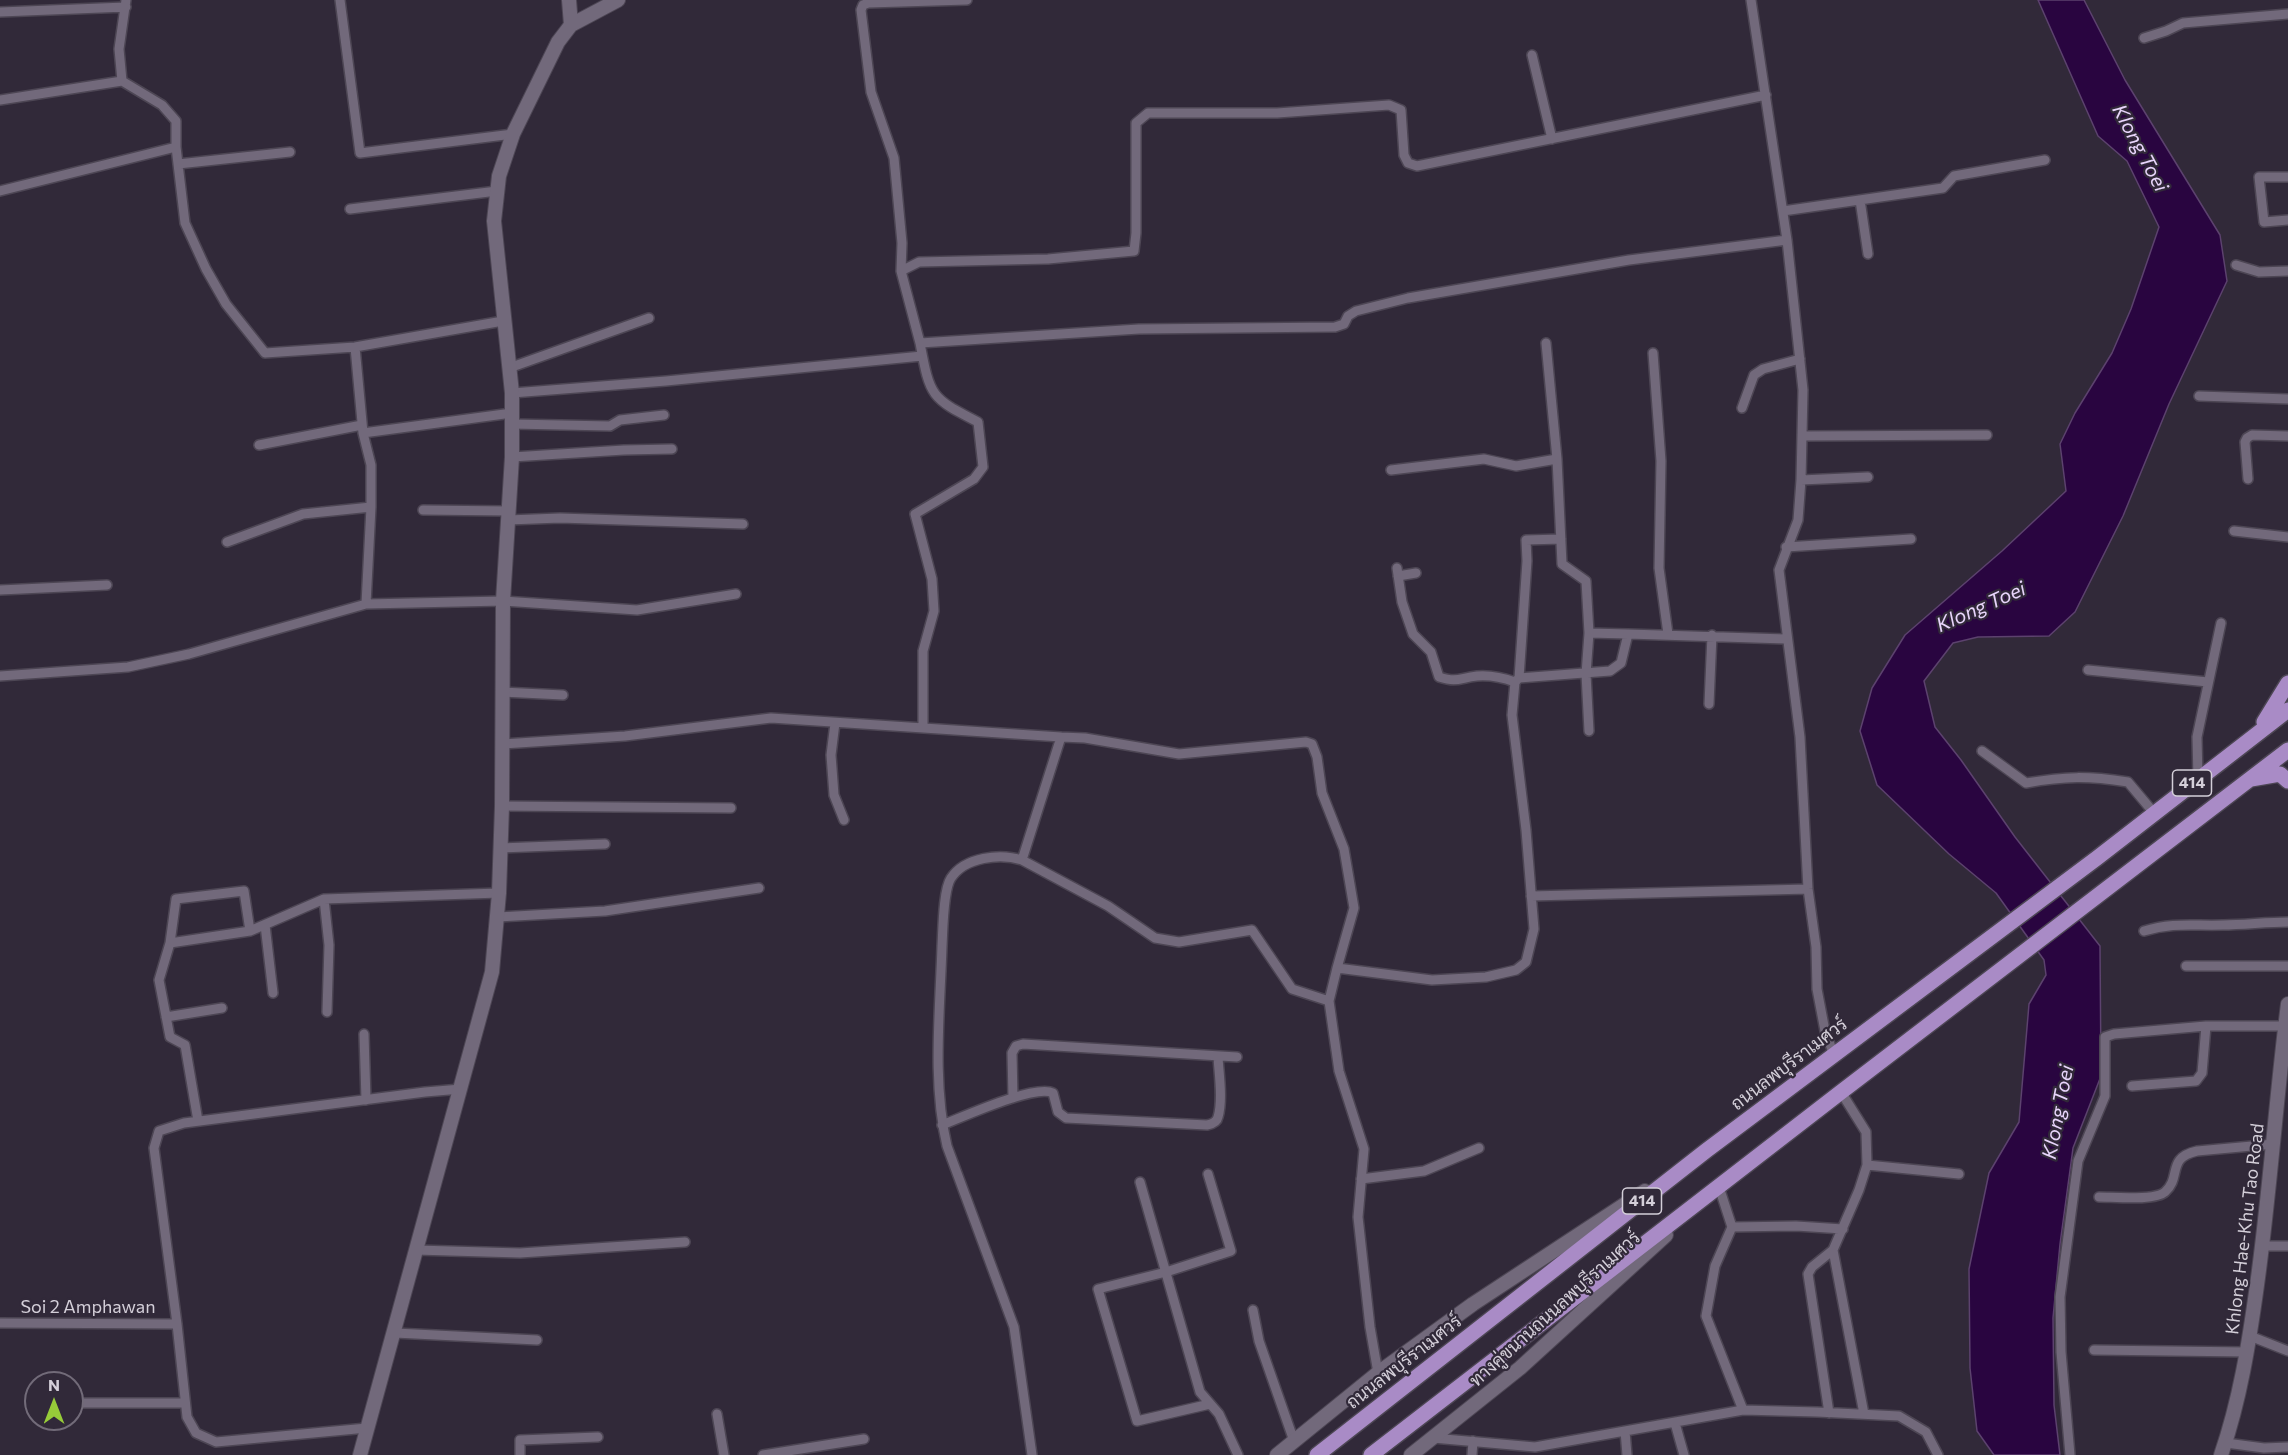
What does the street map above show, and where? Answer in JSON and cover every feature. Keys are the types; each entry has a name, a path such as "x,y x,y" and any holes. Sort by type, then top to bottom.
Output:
{"main road":[{"path":"2255,734 2288,683"},
{"name":"ถนนลพบุรีราเมศวร์","path":"1317,1455 1707,1150 2097,858 2288,710"},
{"name":"414","path":"1371,1455 1866,1075 1991,976 2131,872 2288,750"},
{"path":"2248,780 2280,774 2288,780"}],"street":[{"path":"340,0 360,153 513,135"},
{"path":"569,0 571,25"},
{"path":"360,1455 395,1334 492,972 498,917 503,744 503,601 512,457 512,393 494,220 499,176 513,135 558,42 571,25 618,0"},
{"path":"923,726 923,651 934,611 932,579 915,514 974,479 983,467 978,422 944,405 932,392 922,356 901,271 902,243 894,158 871,92 861,10 863,5 868,3 967,0"},
{"path":"1751,0 1787,240 1803,390 1802,480 1798,520 1779,570 1800,737 1808,889 1816,947 1817,989 1825,1031 1834,1055"},
{"path":"0,12 126,4 119,49 122,81"},
{"path":"2144,38 2184,22 2288,14"},
{"path":"1532,55 1552,139"},
{"path":"0,100 122,81 162,105 176,121 176,147 185,223 226,304 265,353 355,347 503,321"},
{"path":"901,271 920,262 1048,259 1134,251 1136,123 1148,114 1277,114 1389,105 1401,110 1404,155 1408,163 1417,166 1766,95"},
{"path":"0,191 176,147"},
{"path":"178,164 290,152"},
{"path":"1783,211 1943,188 1954,176 2045,160"},
{"path":"2288,177 2259,177 2264,222 2288,220"},
{"path":"350,209 497,191"},
{"path":"1860,200 1868,254"},
{"path":"920,343 1139,329 1335,327 1344,324 1348,316 1356,310 1408,298 1629,260 1787,240"},
{"path":"2236,265 2259,272 2288,271"},
{"path":"509,368 649,318"},
{"path":"1546,343 1557,459 1562,564 1586,581 1589,633 1586,674 1589,731"},
{"path":"355,347 363,429 370,465 371,507 366,604"},
{"path":"1653,353 1661,461 1659,568 1668,634"},
{"path":"512,393 666,381 922,356"},
{"path":"1742,408 1754,375 1763,369 1800,359"},
{"path":"2199,396 2288,399"},
{"path":"259,445 363,429 512,418 610,426 620,420 664,415"},
{"path":"1803,436 1987,435"},
{"path":"2248,478 2245,442 2247,438 2252,435 2288,436"},
{"path":"512,457 672,449"},
{"path":"1391,470 1484,459 1516,466 1557,459"},
{"path":"1802,480 1868,477"},
{"path":"227,542 303,514 371,507"},
{"path":"423,510 560,518 743,524"},
{"path":"2234,531 2288,537"},
{"path":"1337,968 1432,980 1486,977 1516,970 1526,962 1533,929 1526,830 1512,715 1527,561 1526,540 1560,539"},
{"path":"1786,548 1911,539"},
{"path":"1416,573 1397,572 1402,602 1413,634 1431,652 1439,677 1453,681 1478,676 1517,680 1610,671 1620,663 1628,634"},
{"path":"0,590 107,585"},
{"path":"0,676 128,667 189,654 366,604 503,601 637,610 736,594"},
{"path":"2198,779 2197,737 2221,623"},
{"path":"1589,633 1786,639"},
{"path":"1709,704 1712,635"},
{"path":"2088,670 2208,682"},
{"path":"502,692 563,695"},
{"path":"503,744 625,736 771,718 1085,738 1179,754 1306,742 1312,744 1317,757 1322,793 1344,849 1354,908 1329,1001 1339,1071 1364,1149 1358,1217 1370,1327 1378,1374"},
{"path":"835,723 831,755 834,795 844,820"},
{"path":"1022,860 1061,737"},
{"path":"1982,751 2026,783 2064,776 2096,777 2128,782 2154,813"},
{"path":"502,806 731,808"},
{"path":"500,848 605,844"},
{"path":"1032,1455 1014,1327 951,1157 942,1125 939,1014 944,909 950,879 962,867 972,862 1006,855 1022,860 1108,906 1155,938 1179,942 1252,930 1292,989 1329,1001"},
{"path":"498,917 605,911 759,888"},
{"path":"1531,896 1808,889"},
{"path":"198,1121 185,1045 170,1037 159,980 170,943 176,899 244,891 250,931"},
{"path":"170,943 250,931 324,899 499,893"},
{"path":"324,899 329,945 327,1012"},
{"path":"2144,931 2163,925 2223,926 2288,922"},
{"path":"265,925 273,993"},
{"path":"2186,966 2288,966"},
{"name":"Khlong Hae-Khu Tao Road","path":"2223,1449 2233,1421 2250,1336 2285,1057 2288,1004"},
{"path":"166,1017 222,1008"},
{"path":"2070,1455 2061,1352 2060,1297 2078,1161 2105,1095 2105,1038 2108,1035 2206,1026 2285,1026"},
{"path":"2132,1086 2196,1081 2202,1073 2206,1026"},
{"path":"364,1034 366,1100"},
{"path":"1013,1098 1012,1053 1016,1046 1023,1044 1236,1057"},
{"path":"942,1125 1013,1098 1047,1090 1053,1093 1058,1112 1066,1118 1214,1124 1218,1118 1220,1083 1218,1057"},
{"path":"177,1324 154,1148 159,1131 198,1121 461,1089"},
{"path":"1829,1413 1808,1274 1812,1267 1833,1250 1860,1190 1867,1165 1866,1132 1841,1092"},
{"path":"2099,1197 2154,1197 2164,1193 2170,1185 2177,1161 2186,1154 2274,1144"},
{"path":"1361,1179 1424,1171 1479,1148"},
{"name":"ทางคู่ขนานถนนลพบุรีราเมศวร์","path":"1277,1455 1378,1374 1473,1304 1707,1150"},
{"path":"1867,1165 1959,1174"},
{"path":"1208,1174 1231,1251 1166,1272 1098,1289 1137,1421 1210,1404"},
{"path":"1140,1182 1200,1392 1219,1414 1238,1455"},
{"path":"1719,1187 1732,1227 1715,1266 1706,1316 1743,1410"},
{"name":"ทางคู่ขนานถนนลพบุรีราเมศวร์","path":"1411,1455 1520,1368 1719,1187"},
{"path":"1732,1227 1796,1226 1843,1229"},
{"path":"416,1250 520,1253 685,1242"},
{"path":"2262,1246 2288,1246"},
{"path":"1833,1250 1864,1414"},
{"path":"1254,1310 1258,1341 1294,1441"},
{"name":"Soi 2 Amphawan","path":"0,1323 177,1324 187,1417 196,1433 216,1442 368,1428"},
{"path":"395,1334 537,1340"},
{"path":"2250,1336 2288,1351"},
{"path":"2094,1350 2247,1352"},
{"path":"84,1403 185,1403"},
{"path":"1433,1438 1473,1441 1536,1451 1625,1431 1743,1410 1864,1414 1899,1416 1926,1432 1938,1455"},
{"path":"717,1414 724,1455"},
{"path":"1675,1423 1684,1455"},
{"path":"1625,1431 1627,1455"},
{"path":"520,1455 520,1440 598,1437"},
{"path":"763,1455 812,1451 864,1438"},
{"path":"1472,1455 1473,1441"},
{"path":"2223,1449 2288,1447"}],"water":[{"name":"Klong Toei","path":"2038,0 2084,0 2125,80 2220,235 2227,281 2169,404 2123,516 2075,612 2049,636 1978,637 1953,643 1924,681 1935,727 2015,837 2100,946 2101,1076 2073,1148 2053,1318 2054,1405 2060,1455 1994,1455 1977,1431 1970,1368 1969,1269 1989,1173 2019,1122 2029,1004 2046,975 2044,960 1996,893 1949,854 1877,785 1860,731 1872,688 1905,635 2002,551 2066,491 2060,444 2075,413 2112,353 2131,309 2159,227 2127,161 2098,136"}]}
